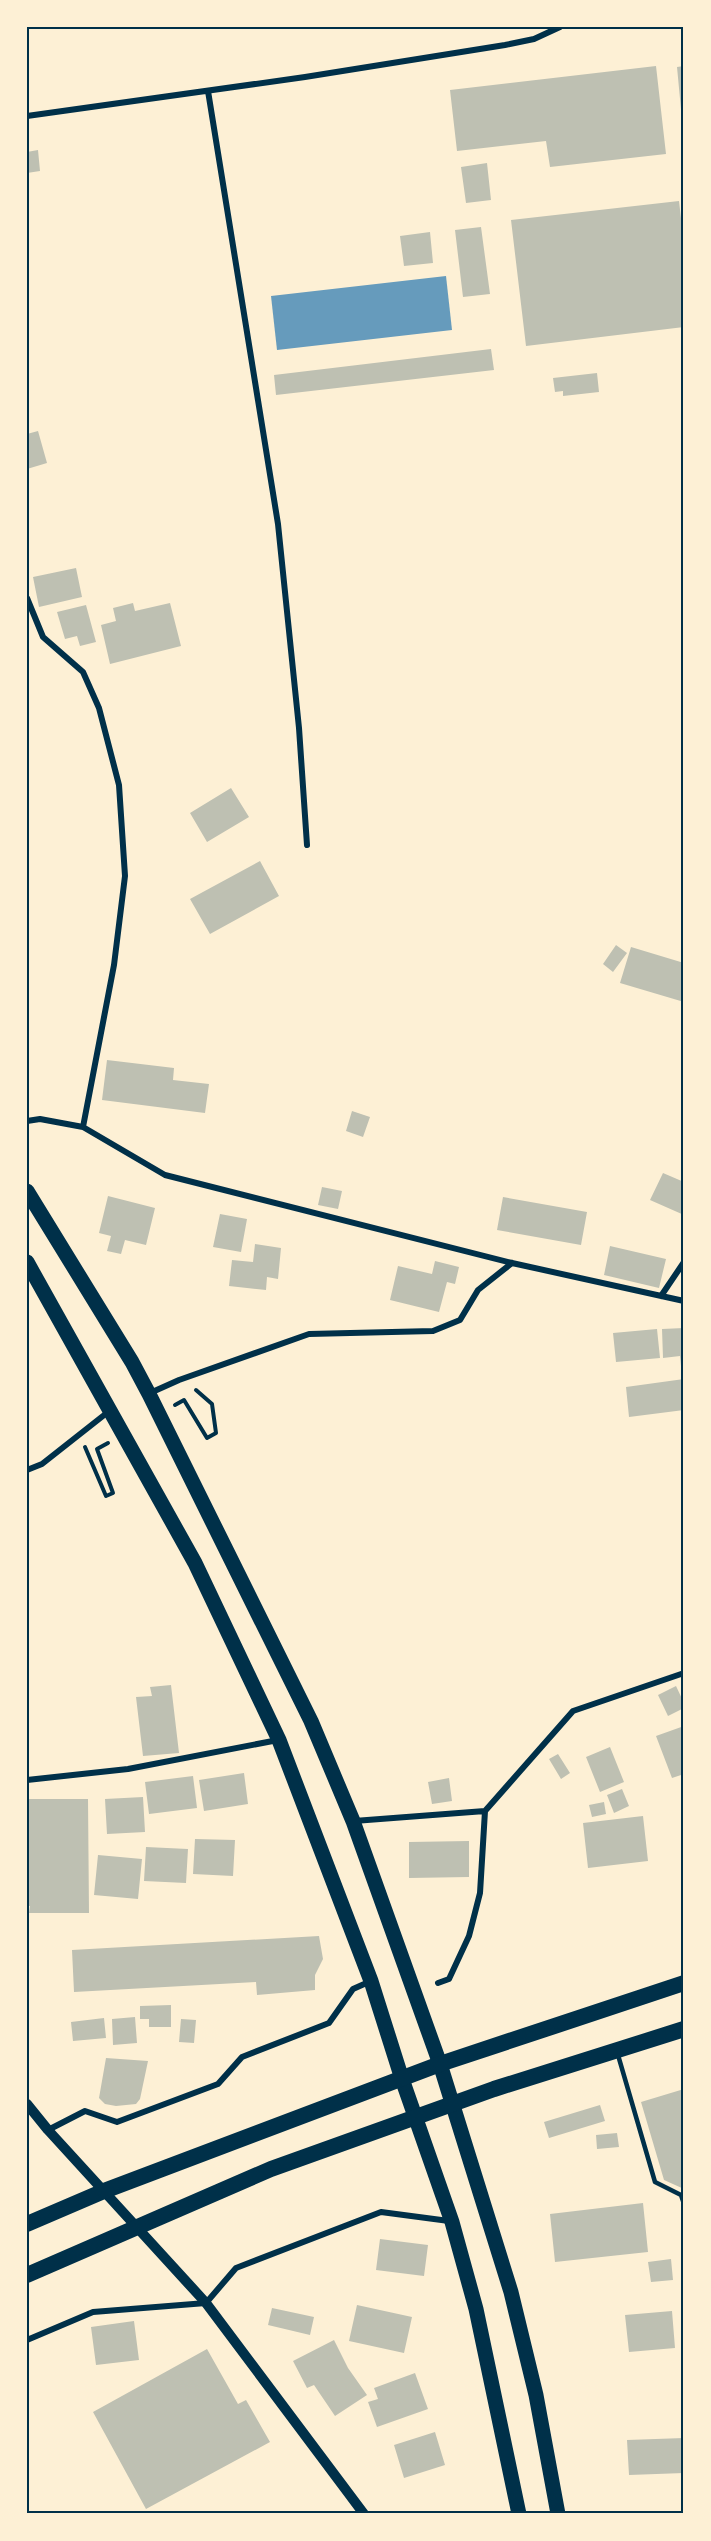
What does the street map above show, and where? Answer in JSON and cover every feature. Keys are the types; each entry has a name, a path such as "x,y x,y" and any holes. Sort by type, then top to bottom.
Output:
{"highway":[{"path":"27,2224 104,2191 441,2064 684,1983"},
{"path":"27,2275 271,2169 453,2103 684,2029"}],"main road":[{"path":"27,1191 132,1362 149,1394 311,1721 353,1821 441,2064 511,2292 536,2395 558,2514"},
{"path":"27,1262 195,1563 279,1740 371,1981 402,2079 452,2222 476,2309 519,2514"}],"street":[{"path":"27,116 208,91 505,45 534,39 560,27"},
{"path":"208,91 278,524 299,729 307,845"},
{"path":"27,598 43,636 83,672 99,708 119,785 125,876 114,965 83,1127"},
{"path":"27,1121 39,1119 83,1127 165,1175 512,1263 684,1301"},
{"path":"661,1296 684,1262"},
{"path":"149,1394 179,1380 309,1334 433,1331 460,1320 478,1290 512,1263"},
{"path":"27,1470 42,1464 111,1410"},
{"path":"438,1983 449,1979 469,1936 480,1893 485,1811 573,1711 684,1673"},
{"path":"27,1780 128,1769 279,1740"},
{"path":"353,1821 485,1811"},
{"path":"48,2130 84,2111 117,2122 218,2084 242,2057 329,2023 353,1989 371,1981"},
{"path":"27,2104 206,2303 364,2514"},
{"path":"27,2340 93,2312 206,2303 236,2268 381,2212 452,2222"}],"lane":[{"path":"616,2050 655,2182 681,2195 684,2204"}],"path":[{"path":"184,1400 207,1438 216,1433 212,1404 194,1388"},
{"path":"84,1446 106,1496 113,1493 97,1449"}],"water":[{"path":"446,276 452,330 277,350 271,296"}],"building":[{"path":"656,66 666,154 550,167 546,141 457,151 450,90"},
{"path":"684,66 684,120 682,120 677,67"},
{"path":"38,150 40,171 27,173 27,152"},
{"path":"487,163 491,200 466,203 461,167"},
{"path":"679,201 684,244 684,327 526,346 511,220"},
{"path":"481,227 490,294 463,297 455,230"},
{"path":"430,232 433,263 404,266 400,236"},
{"path":"491,349 494,370 276,395 274,375"},
{"path":"597,373 599,392 563,396 563,391 555,392 553,378"},
{"path":"38,431 47,463 27,469 27,434"},
{"path":"76,568 82,597 39,607 33,577"},
{"path":"133,603 135,611 170,603 181,646 110,664 101,625 116,621 113,608"},
{"path":"86,605 96,642 80,646 77,636 65,639 57,612"},
{"path":"231,788 249,817 207,842 190,813"},
{"path":"260,861 279,896 210,934 190,899"},
{"path":"616,945 627,953 613,972 603,964"},
{"path":"631,947 684,963 684,1002 620,983"},
{"path":"107,1060 174,1068 173,1080 209,1084 205,1113 102,1100"},
{"path":"352,1111 370,1117 363,1137 346,1131"},
{"path":"663,1173 684,1182 684,1215 650,1200"},
{"path":"322,1187 342,1191 338,1209 318,1205"},
{"path":"108,1196 155,1208 146,1245 125,1240 121,1254 107,1251 111,1236 99,1233"},
{"path":"503,1197 587,1212 581,1245 497,1230"},
{"path":"220,1214 247,1219 241,1252 213,1247"},
{"path":"255,1244 281,1248 278,1279 267,1277 266,1290 229,1286 232,1260 253,1262"},
{"path":"610,1246 666,1259 659,1288 604,1275"},
{"path":"435,1261 459,1267 455,1284 447,1282 439,1312 390,1300 398,1266 432,1274"},
{"path":"684,1328 684,1366 681,1366 680,1356 663,1358 662,1329"},
{"path":"657,1329 660,1358 616,1362 613,1333"},
{"path":"684,1379 684,1410 629,1417 626,1387"},
{"path":"171,1685 179,1753 143,1756 136,1697 152,1696 150,1687"},
{"path":"676,1686 684,1708 668,1716 658,1695"},
{"path":"684,1726 684,1774 672,1778 656,1736"},
{"path":"610,1747 624,1782 600,1792 586,1757"},
{"path":"558,1754 570,1773 561,1779 549,1759"},
{"path":"244,1773 248,1804 204,1811 199,1780"},
{"path":"193,1776 197,1808 149,1814 145,1782"},
{"path":"449,1778 452,1801 432,1804 428,1782"},
{"path":"622,1789 629,1806 614,1813 607,1795"},
{"path":"143,1797 145,1832 107,1834 105,1799"},
{"path":"27,1799 88,1799 89,1913 29,1913 30,1906 27,1906"},
{"path":"604,1802 606,1814 592,1817 589,1805"},
{"path":"643,1816 648,1861 588,1868 583,1823"},
{"path":"195,1839 235,1840 233,1876 193,1874"},
{"path":"469,1841 469,1877 409,1878 409,1842"},
{"path":"146,1847 188,1849 186,1883 144,1881"},
{"path":"98,1855 142,1859 138,1899 94,1895"},
{"path":"319,1936 323,1959 315,1975 315,1990 257,1995 256,1982 74,1992 72,1950"},
{"path":"171,2005 171,2027 149,2027 149,2019 140,2019 140,2006"},
{"path":"135,2017 137,2043 113,2045 112,2019"},
{"path":"104,2018 106,2038 73,2041 71,2022"},
{"path":"181,2019 196,2020 194,2043 179,2042"},
{"path":"106,2058 148,2061 140,2099 136,2104 116,2106 105,2104 99,2098"},
{"path":"684,2089 684,2189 664,2180 641,2102"},
{"path":"600,2105 605,2121 549,2138 544,2122"},
{"path":"617,2133 619,2147 597,2149 596,2135"},
{"path":"643,2203 648,2252 555,2262 550,2214"},
{"path":"380,2239 428,2245 424,2276 376,2270"},
{"path":"671,2259 673,2280 651,2282 648,2262"},
{"path":"357,2305 412,2317 404,2353 349,2341"},
{"path":"272,2308 314,2317 310,2335 268,2325"},
{"path":"672,2311 675,2348 629,2352 625,2315"},
{"path":"134,2321 139,2360 96,2365 91,2327"},
{"path":"334,2340 348,2368 367,2395 335,2416 314,2385 307,2388 293,2361"},
{"path":"207,2349 238,2404 246,2400 270,2442 146,2509 93,2412"},
{"path":"415,2373 428,2409 377,2427 368,2402 378,2399 374,2388"},
{"path":"435,2432 445,2465 404,2478 394,2445"},
{"path":"684,2438 684,2473 629,2475 627,2440"}]}
